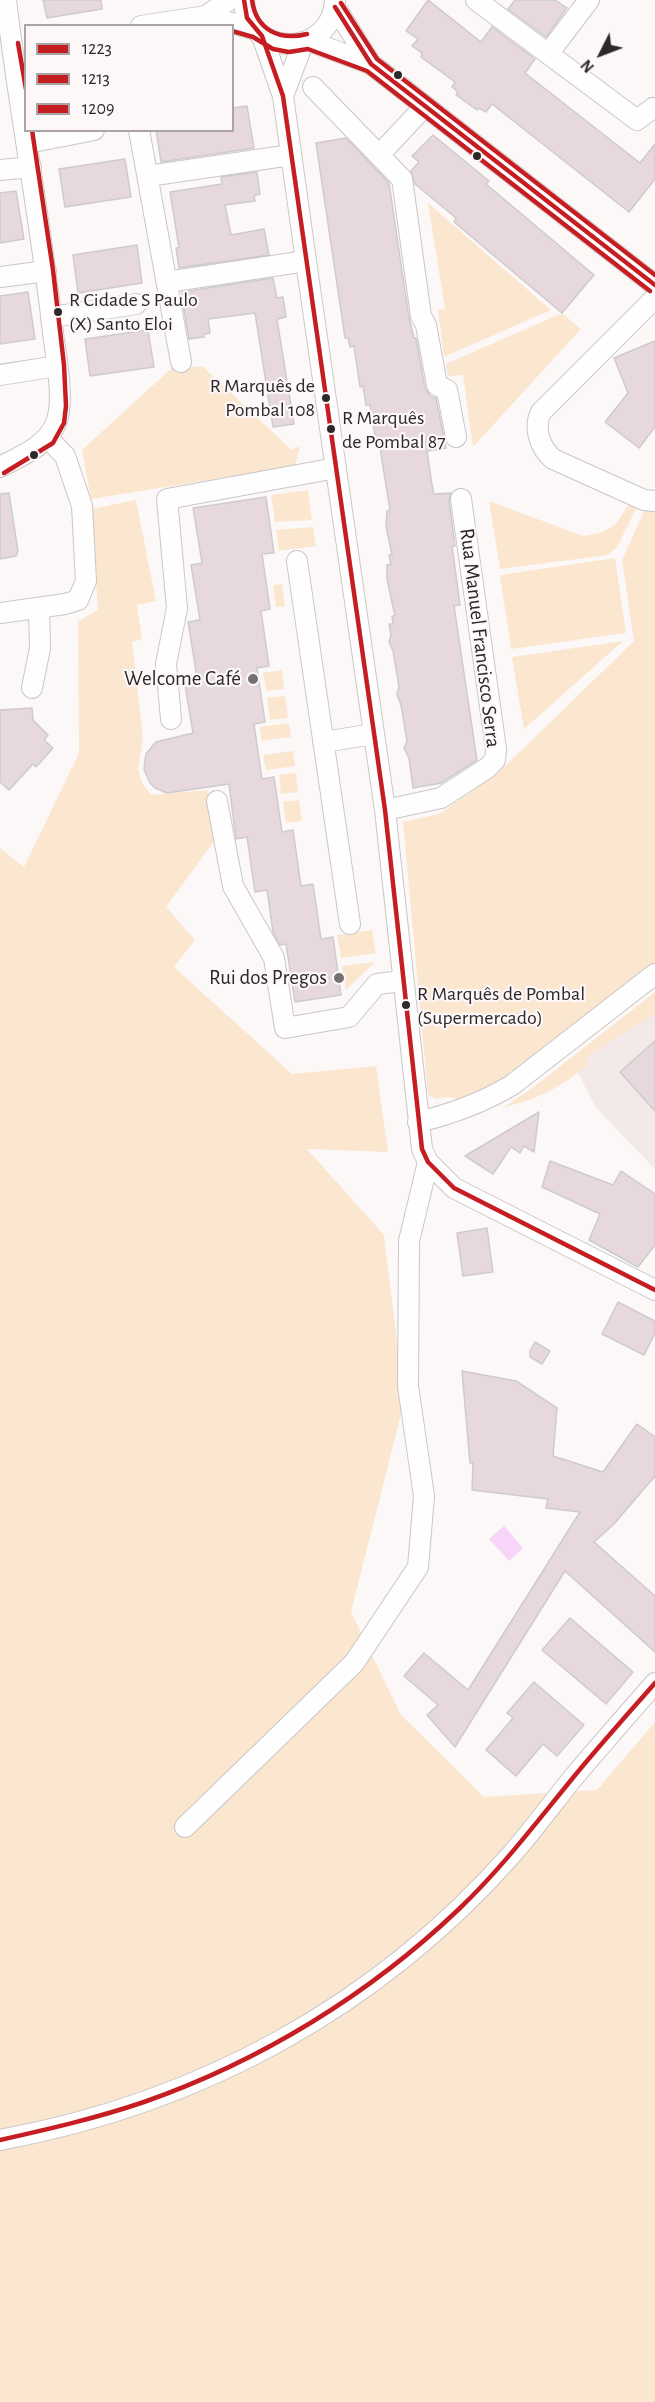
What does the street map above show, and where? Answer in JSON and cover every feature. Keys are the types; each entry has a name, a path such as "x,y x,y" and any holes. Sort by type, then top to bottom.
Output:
{"street":[{"path":"6,0 16,83 24,123"},
{"path":"154,24 206,16 229,0"},
{"path":"244,0 247,18 259,33 283,96 385,810 422,1149 428,1162 454,1188 655,1290"},
{"path":"476,0 637,120 653,108 655,109"},
{"path":"548,54 584,2"},
{"path":"234,25 259,33 275,42 289,45 306,42 326,27 335,4"},
{"path":"335,4 371,64"},
{"path":"206,16 231,24"},
{"path":"306,42 371,64 655,285"},
{"path":"283,96 306,42"},
{"path":"312,87 402,179 421,315 426,325 437,385 447,390 456,437"},
{"path":"380,154 425,106"},
{"path":"0,466 48,438 57,421 59,406 52,317 26,132"},
{"path":"28,143 84,132"},
{"path":"139,132 181,362"},
{"path":"148,176 291,155"},
{"path":"0,170 31,167"},
{"path":"167,282 306,261"},
{"path":"0,276 46,271"},
{"path":"655,298 541,412 537,425 543,448 553,459 644,500 655,501"},
{"path":"52,317 136,304"},
{"path":"0,375 57,366"},
{"path":"0,613 65,604 78,600 86,580 82,506 65,456 48,438"},
{"path":"171,719 166,664 177,608 167,500 336,468"},
{"name":"Rua Manuel Francisco Serra","path":"385,810 441,798 487,768 495,760 496,749 462,499"},
{"path":"297,561 350,924"},
{"path":"32,688 40,648 39,608"},
{"path":"323,742 374,734"},
{"path":"217,801 233,886 274,958 285,1028 349,1017 377,984 402,981"},
{"path":"418,1122 477,1104 512,1085 655,974"},
{"path":"185,1827 354,1664 418,1568 424,1496 408,1386 409,1241 428,1162"},
{"path":"0,2140 100,2117 171,2094 237,2065 282,2041 368,1986 417,1947 513,1854 655,1683"}],"shaded area":[{"path":"428,203 551,310 444,357 438,310 445,309"},
{"path":"562,313 581,329 473,447 463,375 448,376 446,364"},
{"path":"174,366 203,367 292,450 300,446 295,466 91,499 82,450"},
{"path":"308,490 312,520 275,522 271,495"},
{"path":"136,500 156,601 137,605 142,639 132,642 143,738 138,769 142,783 151,795 208,790 215,840 166,907 195,940 174,967 292,1074 376,1066 388,1152 307,1149 384,1235 398,1351 408,1386 351,1612 401,1715 484,1797 597,1790 655,1722 655,2402 0,2402 0,848 24,867 79,753 78,621 98,610 91,509"},
{"path":"489,501 583,536 600,533 615,525 629,504 636,509 617,547 608,555 500,569"},
{"path":"645,509 655,509 655,966 499,1087 466,1102 450,1097 436,1099 428,1095 403,822 439,814 497,774 634,641 622,560"},
{"path":"313,527 316,546 279,551 276,530"},
{"path":"615,558 626,633 511,649 500,575"},
{"path":"282,584 285,606 276,607 273,585"},
{"path":"623,641 524,729 512,657"},
{"path":"282,670 284,689 266,691 263,673"},
{"path":"285,696 288,718 270,720 267,698"},
{"path":"289,723 291,737 261,741 260,727"},
{"path":"293,751 295,766 266,770 263,755"},
{"path":"296,773 298,792 281,794 279,775"},
{"path":"299,800 302,821 286,823 283,802"},
{"path":"372,930 376,953 341,958 337,935"},
{"path":"375,962 346,990 342,966"},
{"path":"655,992 655,1014 586,1057 589,1063 569,1079 539,1096 504,1107 535,1086"},
{"path":"655,1011 655,1169 596,1108 578,1073 586,1057"},
{"path":"504,1526 523,1548 509,1561 489,1539"}],"building":[{"path":"43,0 101,0 102,9 47,18"},
{"path":"428,0 481,42 492,27 535,59 525,73 640,163 655,144 655,179 629,212 492,104 486,112 479,108 477,110 456,95 458,92 452,87 455,82 421,57 422,53 412,46 418,39 406,31"},
{"path":"515,0 555,0 567,8 546,37 508,9"},
{"path":"247,106 254,148 161,162 156,132 234,132 234,108"},
{"path":"433,135 489,181 486,184 594,275 562,313 454,222 456,218 415,184 411,171 419,162 412,156"},
{"path":"346,138 389,183 409,318 414,338 416,338 425,388 430,396 436,398 446,448 427,451 432,485 434,494 451,493 449,501 455,546 452,546 460,605 454,606 477,760 441,783 413,788 409,758 404,748 407,741 397,694 399,687 393,651 389,642 391,635 389,624 393,624 392,616 395,616 387,579 387,565 391,564 389,555 392,555 386,526 387,511 390,510 370,405 366,405 363,386 360,387 354,346 350,347 348,338 345,338 316,143"},
{"path":"125,159 131,197 65,207 59,169"},
{"path":"257,172 260,194 254,196 255,201 225,205 231,235 264,229 269,255 179,268 176,248 179,248 170,192 222,184 221,177"},
{"path":"16,191 24,239 0,243 0,193"},
{"path":"137,245 142,283 78,293 73,255"},
{"path":"273,278 277,298 283,297 286,317 277,319 294,424 273,427 255,313 208,319 210,333 204,334 204,337 189,339 182,292"},
{"path":"28,292 35,339 0,344 0,296"},
{"path":"148,330 154,367 90,376 85,339"},
{"path":"655,341 655,427 639,448 605,422 628,393 614,358"},
{"path":"9,493 18,551 16,556 0,559 0,494"},
{"path":"266,497 274,553 262,554 270,609 261,611 269,666 257,668 265,722 254,724 262,779 274,777 282,832 293,830 301,886 313,884 321,939 333,937 341,995 295,1002 286,944 280,945 273,932 267,890 255,892 247,837 236,839 229,784 167,793 150,783 144,769 146,754 156,742 193,733 184,679 197,677 188,622 200,620 191,565 202,563 193,508"},
{"path":"32,708 33,720 48,735 44,740 53,748 36,767 33,764 9,790 0,782 0,710"},
{"path":"655,1041 655,1111 620,1072"},
{"path":"539,1112 534,1152 524,1146 520,1153 511,1147 493,1174 465,1156"},
{"path":"550,1161 613,1185 621,1171 655,1194 655,1245 638,1267 589,1240 600,1214 542,1187"},
{"path":"487,1228 493,1272 463,1276 457,1233"},
{"path":"618,1302 655,1321 655,1333 644,1355 602,1334"},
{"path":"535,1342 550,1351 542,1364 530,1357 530,1351"},
{"path":"462,1371 516,1381 557,1408 553,1456 603,1472 637,1424 655,1437 655,1476 614,1524 594,1542 655,1596 655,1652 565,1571 455,1747 427,1715 438,1705 404,1676 424,1653 468,1690 580,1512 546,1508 548,1499 472,1490 473,1463 470,1463"},
{"path":"570,1618 633,1672 606,1704 542,1650"},
{"path":"534,1682 584,1725 557,1756 543,1744 516,1776 486,1750 513,1718 507,1713"}],"transit line":[{"name":"1223","path":"244,0 247,18 262,36 283,96 385,810 422,1149 428,1162 454,1188 655,1290"},
{"name":"1209","path":"252,0 258,19 270,31 287,36 307,34"},
{"name":"1209","path":"341,3 377,59 655,275"},
{"name":"1223","path":"335,7 371,64 655,285"},
{"name":"1213","path":"234,32 253,37 273,49 289,52 308,49 367,71 650,291"},
{"name":"1213","path":"18,43 24,78"},
{"name":"1213","path":"4,473 53,443 64,423 66,406 64,365 53,270 32,132"},
{"name":"1223","path":"0,2140 109,2113 187,2085 272,2045 351,1997 425,1940 474,1894 655,1683"}],"place":[{"name":"R Cidade S Paulo (X) Santo Eloi","path":"58,312"},
{"name":"R Marquês de Pombal 108","path":"326,398"},
{"name":"R Marquês de Pombal 87","path":"331,429"},
{"name":"Welcome Café","path":"253,679"},
{"name":"Rui dos Pregos","path":"339,978"},
{"name":"R Marquês de Pombal (Supermercado)","path":"406,1005"}]}
